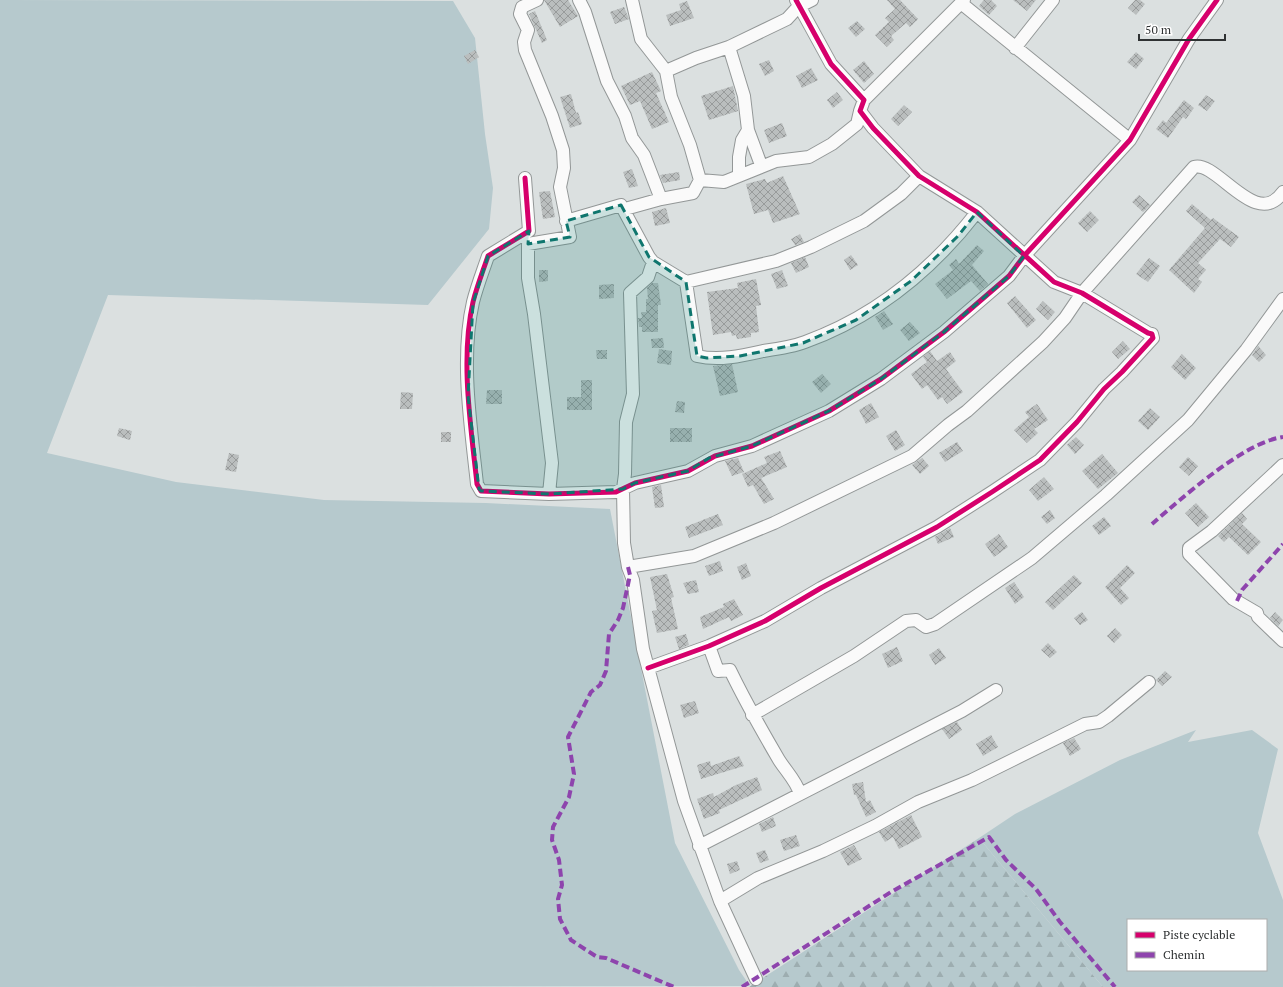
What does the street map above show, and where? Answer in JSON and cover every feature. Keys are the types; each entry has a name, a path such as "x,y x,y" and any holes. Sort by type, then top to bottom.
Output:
{"street":[{"path":"528,244 570,236 560,187 564,168 563,150 552,116 525,50 524,42 528,30 520,14 522,7 537,0"},
{"path":"579,0 585,12 607,81 625,116 632,138 644,155 660,199"},
{"path":"624,209 660,199 693,193 700,180 690,145 671,96 666,71 641,39 632,0"},
{"path":"666,71 696,58 729,47 788,19 797,4 812,0"},
{"path":"1016,48 1053,0"},
{"path":"529,231 488,256 473,302 468,346 468,396 479,489 481,491 549,494 616,492 635,483 688,471 709,458 752,446 829,411 881,379 944,332 1009,276 1024,256 1130,140 1189,39 1216,0"},
{"path":"700,180 724,182 747,174 761,165 776,161 809,157 832,144 857,124 862,106 962,2 1016,48 1130,140"},
{"path":"648,668 709,646 765,621 821,588 937,527 1040,460 1077,422 1104,389 1122,372 1153,338 1152,334 1082,293 1054,282 977,212 919,176 873,128 862,106 831,64 797,4"},
{"path":"729,47 744,96 748,130 761,165"},
{"path":"739,176 739,157 742,140 748,130"},
{"path":"628,567 694,556 774,523 912,456 967,411 1043,342 1065,318 1082,293 1194,167 1203,167 1248,200 1259,203 1271,203 1280,197 1283,192"},
{"path":"566,221 622,205 653,262 686,282 776,261 811,247 864,221 901,194 919,176"},
{"path":"525,178 529,231 528,278 534,314 552,463 549,494"},
{"path":"686,282 697,356 707,358 740,356 803,343 856,320 911,281 958,236 977,212"},
{"path":"653,262 648,277 630,293 633,394 626,422 626,474 623,489 624,543 628,567 633,580 643,649 684,801 720,901 756,979"},
{"path":"752,715 854,656 906,622 916,620 926,627 935,624 1032,558 1106,495 1188,420 1246,350 1283,299"},
{"path":"1283,466 1212,531 1191,546 1188,551 1189,554 1233,599 1258,613 1258,617 1283,641"},
{"path":"709,646 718,671 730,670 752,715 786,772 798,787 800,794"},
{"path":"720,901 758,878 823,851 875,826 918,802 972,780 1085,724 1099,722 1149,682"},
{"path":"699,846 962,711 996,690"}],"highlighted area":[{"path":"621,205 649,257 686,282 697,356 707,358 740,356 803,343 856,320 911,281 958,236 977,212 1024,256 1009,276 944,332 881,379 829,411 752,446 709,458 688,471 635,483 623,489 549,494 481,491 479,489 468,396 473,303 488,256 508,242 529,231 528,244 570,237 566,221"}],"green space":[{"path":"0,0 453,1 475,38 485,134 493,188 489,229 428,305 108,295 47,453 176,482 324,500 486,503 610,509 675,843 739,970 750,986 0,987"},
{"path":"1196,730 1188,742 1252,730 1278,749 1258,833 1283,900 1283,987 1103,987 979,838 1015,814 1120,760"},
{"path":"979,838 1103,987 749,987"}],"building":[{"path":"544,0 568,0 578,16 560,27"},
{"path":"887,0 900,0 918,19 910,27 906,23 891,36 894,40 887,47 875,35 889,22 885,18 895,9"},
{"path":"984,0 991,0 997,6 989,15 979,6"},
{"path":"1013,0 1036,0 1027,11"},
{"path":"1135,0 1140,0 1145,4 1136,15 1128,8"},
{"path":"687,1 694,18 670,26 666,15 681,10 679,4"},
{"path":"624,7 629,19 615,24 610,12"},
{"path":"535,11 547,40 542,43 529,14"},
{"path":"857,21 865,29 856,37 848,28"},
{"path":"475,50 479,57 468,64 464,56"},
{"path":"1136,52 1144,59 1136,69 1127,62"},
{"path":"769,60 774,71 765,76 759,64"},
{"path":"864,61 874,74 864,83 853,70"},
{"path":"811,68 818,80 802,88 796,76"},
{"path":"652,72 661,91 656,93 669,122 652,129 640,101 630,105 621,86"},
{"path":"733,86 738,111 709,120 701,96"},
{"path":"837,92 843,100 833,108 827,100"},
{"path":"571,94 576,113 578,112 582,124 570,128 560,97"},
{"path":"1206,95 1215,101 1207,111 1198,105"},
{"path":"1184,100 1194,108 1186,119 1183,117 1168,138 1156,129 1163,120 1166,123"},
{"path":"904,105 912,112 898,126 891,119"},
{"path":"782,123 787,136 769,143 764,130"},
{"path":"632,169 638,186 629,188 623,172"},
{"path":"679,172 680,180 663,183 660,175"},
{"path":"783,176 800,214 773,223 768,210 754,214 746,184 765,179 767,183"},
{"path":"550,191 555,217 543,219 539,192"},
{"path":"1139,195 1150,205 1143,212 1132,202"},
{"path":"1192,204 1211,220 1213,218 1239,237 1231,247 1220,239 1198,263 1206,270 1198,279 1202,282 1194,293 1169,270 1205,228 1186,211"},
{"path":"666,208 670,223 655,226 652,212"},
{"path":"1090,211 1099,220 1087,232 1078,223"},
{"path":"800,234 804,242 795,245 791,239"},
{"path":"977,245 984,251 972,265 988,284 980,291 971,281 947,299 935,284 953,270 949,265 956,259 959,264"},
{"path":"851,255 858,265 850,270 844,260"},
{"path":"805,257 809,267 796,273 791,263"},
{"path":"1149,258 1160,266 1148,282 1136,274"},
{"path":"539,270 548,270 548,281 539,282"},
{"path":"782,270 788,286 777,289 771,274"},
{"path":"756,279 761,305 756,306 759,332 751,333 751,337 737,339 736,335 732,336 731,332 713,335 707,292 738,288 737,283"},
{"path":"652,283 658,283 661,305 658,305 658,332 642,332 642,327 639,327 638,318 642,318 641,312 646,312 646,299 648,299 647,288"},
{"path":"614,284 614,298 599,299 599,285"},
{"path":"1015,296 1036,320 1027,328 1007,303"},
{"path":"1043,301 1055,312 1048,320 1036,309"},
{"path":"884,311 893,324 883,330 875,317"},
{"path":"910,322 920,333 909,341 900,330"},
{"path":"663,338 664,348 652,348 651,339"},
{"path":"1123,341 1130,349 1118,359 1112,352"},
{"path":"1258,346 1266,355 1259,362 1252,355"},
{"path":"659,349 672,351 671,365 657,363"},
{"path":"596,350 607,350 607,359 597,359"},
{"path":"930,351 937,361 950,352 956,361 946,369 963,392 947,404 942,397 938,400 927,385 922,389 911,374 927,362 923,357"},
{"path":"1182,354 1196,368 1185,380 1171,367"},
{"path":"732,364 738,392 720,396 713,366"},
{"path":"822,374 831,384 821,393 812,382"},
{"path":"581,380 592,380 592,410 567,410 567,397 581,397"},
{"path":"487,390 502,390 502,404 486,404"},
{"path":"401,392 413,393 412,409 400,409"},
{"path":"677,401 685,402 684,413 675,412"},
{"path":"871,403 879,417 866,424 859,410"},
{"path":"1037,404 1048,420 1034,429 1038,433 1027,443 1014,430 1029,417 1025,412"},
{"path":"1150,408 1160,417 1148,430 1138,421"},
{"path":"119,428 132,431 130,440 117,436"},
{"path":"670,428 692,428 692,442 670,442"},
{"path":"896,430 905,445 895,451 886,436"},
{"path":"441,432 451,432 451,442 441,442"},
{"path":"1076,437 1084,445 1075,454 1067,445"},
{"path":"957,442 963,451 945,462 939,453"},
{"path":"780,451 787,467 761,478 774,499 764,504 753,485 748,487 742,474 767,463 764,457"},
{"path":"229,453 239,455 236,472 225,470"},
{"path":"1102,454 1118,473 1098,489 1082,471"},
{"path":"1188,457 1198,466 1189,476 1179,467"},
{"path":"738,458 744,472 732,476 725,461"},
{"path":"922,458 929,466 920,474 912,465"},
{"path":"1044,477 1054,489 1038,501 1029,490"},
{"path":"661,485 664,507 655,508 652,487"},
{"path":"1196,503 1209,517 1198,527 1185,513"},
{"path":"1050,510 1055,518 1047,524 1041,517"},
{"path":"1242,513 1247,519 1242,524 1261,542 1248,555 1229,537 1224,542 1218,536"},
{"path":"718,514 723,525 689,538 685,527"},
{"path":"1104,517 1111,526 1099,535 1092,526"},
{"path":"950,528 954,537 938,544 935,537"},
{"path":"999,534 1008,547 994,557 985,544"},
{"path":"720,561 723,571 709,576 705,566"},
{"path":"746,563 751,576 742,580 737,567"},
{"path":"1127,565 1135,573 1120,588 1129,598 1121,605 1105,587"},
{"path":"667,574 674,597 671,598 678,629 657,633 652,611 657,610 650,577"},
{"path":"1074,575 1082,583 1053,610 1045,602"},
{"path":"696,580 699,592 688,594 683,583"},
{"path":"1014,582 1024,597 1015,604 1005,588"},
{"path":"734,599 743,615 731,621 729,617 703,629 700,617 724,607 723,604"},
{"path":"1082,612 1088,620 1080,625 1074,618"},
{"path":"1275,612 1283,620 1278,626 1270,618"},
{"path":"1115,628 1122,635 1114,643 1107,636"},
{"path":"686,634 689,645 679,649 675,637"},
{"path":"1048,643 1057,652 1050,658 1041,650"},
{"path":"897,647 903,661 888,668 882,654"},
{"path":"939,648 946,658 935,665 929,655"},
{"path":"1165,671 1172,677 1162,686 1156,680"},
{"path":"695,701 699,713 684,718 680,705"},
{"path":"957,722 962,730 949,739 942,729"},
{"path":"991,735 998,747 983,756 976,744"},
{"path":"1074,738 1081,749 1070,756 1063,743"},
{"path":"739,756 744,766 701,779 697,765 710,761 711,766"},
{"path":"757,777 762,790 719,810 720,813 704,819 697,799 713,793 714,797 736,785"},
{"path":"863,782 866,802 870,800 876,812 866,817 856,795 854,795 852,784"},
{"path":"911,815 922,837 899,849 893,837 885,842 879,832"},
{"path":"773,817 776,826 762,832 759,824"},
{"path":"796,835 800,846 784,851 780,840"},
{"path":"854,845 862,859 848,866 840,852"},
{"path":"765,850 769,860 760,863 756,853"},
{"path":"737,861 740,870 730,874 727,864"}],"marked path":[{"path":"1152,524 1196,486 1232,460 1267,441 1283,437"},
{"path":"1237,601 1242,590 1283,544"},
{"path":"628,567 630,575 623,608 618,620 609,634 606,671 600,685 591,692 568,737 574,774 569,797 553,827 552,840 559,860 562,885 558,899 560,919 571,940 597,957 606,958 674,987"},
{"path":"742,987 891,892 989,837 1006,860 1036,889 1060,922 1115,987"}],"cycle path":[{"path":"648,668 709,646 765,621 821,588 937,527 992,492 1040,460 1077,422 1104,389 1122,372 1153,338 1152,334 1082,293 1054,282 977,212 919,176 873,128 860,111 864,100 831,64 796,0"},
{"path":"525,178 529,231 488,256 473,302 469,324 467,346 468,393 477,484 481,491 549,494 616,492 635,483 688,471 715,456 752,446 829,411 881,379 944,332 1009,276 1024,256 1130,140 1189,39 1217,0"}]}
